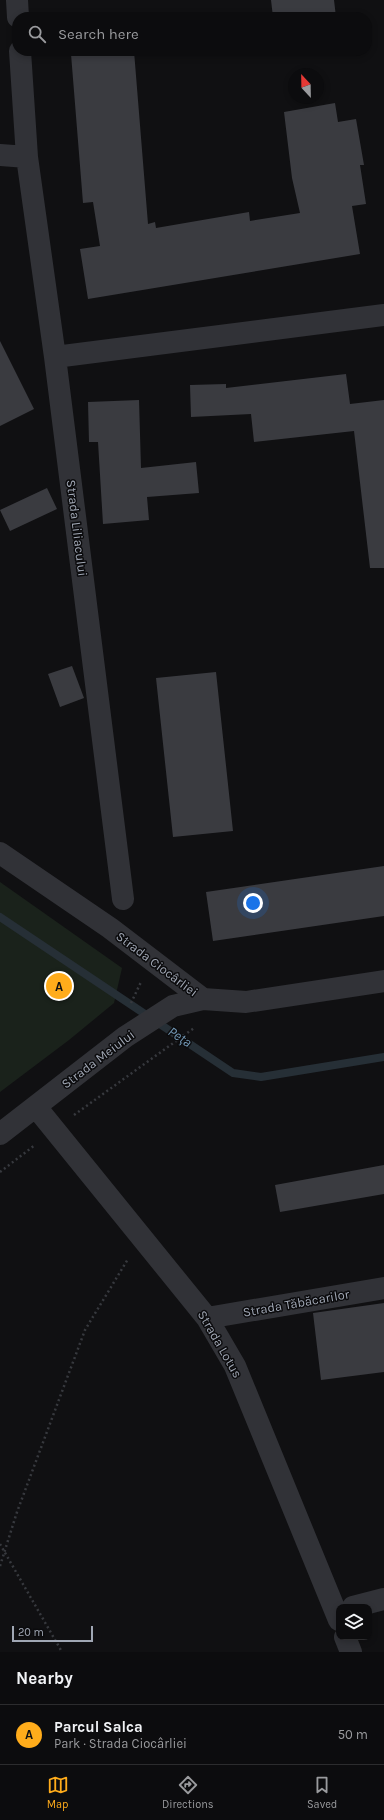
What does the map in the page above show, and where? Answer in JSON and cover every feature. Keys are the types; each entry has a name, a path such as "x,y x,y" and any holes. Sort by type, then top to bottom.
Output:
{"street":[{"path":"17,0 18,12"},
{"name":"Strada Liliacului","path":"20,56 27,157 55,357 123,899"},
{"path":"0,154 27,157"},
{"path":"55,357 384,315"},
{"name":"Strada Ciocârliei","path":"0,853 110,928 203,999 246,1002 384,981"},
{"name":"Strada Meiului","path":"0,1134 125,1037 173,1006 189,1001 203,999"},
{"name":"Strada Lotus","path":"36,1107 207,1318 235,1366 339,1604"},
{"name":"Strada Tăbăcarilor","path":"207,1318 384,1288"},
{"path":"368,1604 384,1599"},
{"path":"346,1640 351,1652"}],"path":[{"path":"94,1101 165,1048 196,1027"},
{"path":"0,1566 17,1512 85,1330 125,1262 144,1239"},
{"path":"0,1544 5,1550 62,1652"}],"shaded area":[{"path":"0,882 122,968 114,1003 69,1040 0,1092"}],"building":[{"path":"271,0 334,0 335,12 272,12"},
{"path":"71,56 134,56 148,224 155,222 156,228 249,212 250,221 300,213 292,178 284,112 335,103 338,122 356,119 364,165 360,165 366,204 352,206 360,254 88,299 80,249 100,246 93,202 83,203"},
{"path":"0,341 34,409 0,426"},
{"path":"346,374 350,404 384,400 384,568 370,568 354,431 254,442 251,414 191,417 190,385 226,384 226,388"},
{"path":"139,400 141,468 196,462 199,493 147,497 149,520 103,524 98,442 89,442 88,402"},
{"path":"47,488 57,509 10,531 0,510"},
{"path":"72,666 84,698 60,707 48,674"},
{"path":"216,672 233,831 173,837 156,678"},
{"path":"384,866 384,916 213,941 206,892"},
{"path":"384,1165 384,1194 280,1212 275,1185"},
{"path":"384,1303 384,1372 321,1380 313,1313"}],"waterway":[{"name":"Peța","path":"0,917 233,1073 261,1077 384,1057"}],"place":[{"name":"Parcul Salca","path":"59,986"}]}
